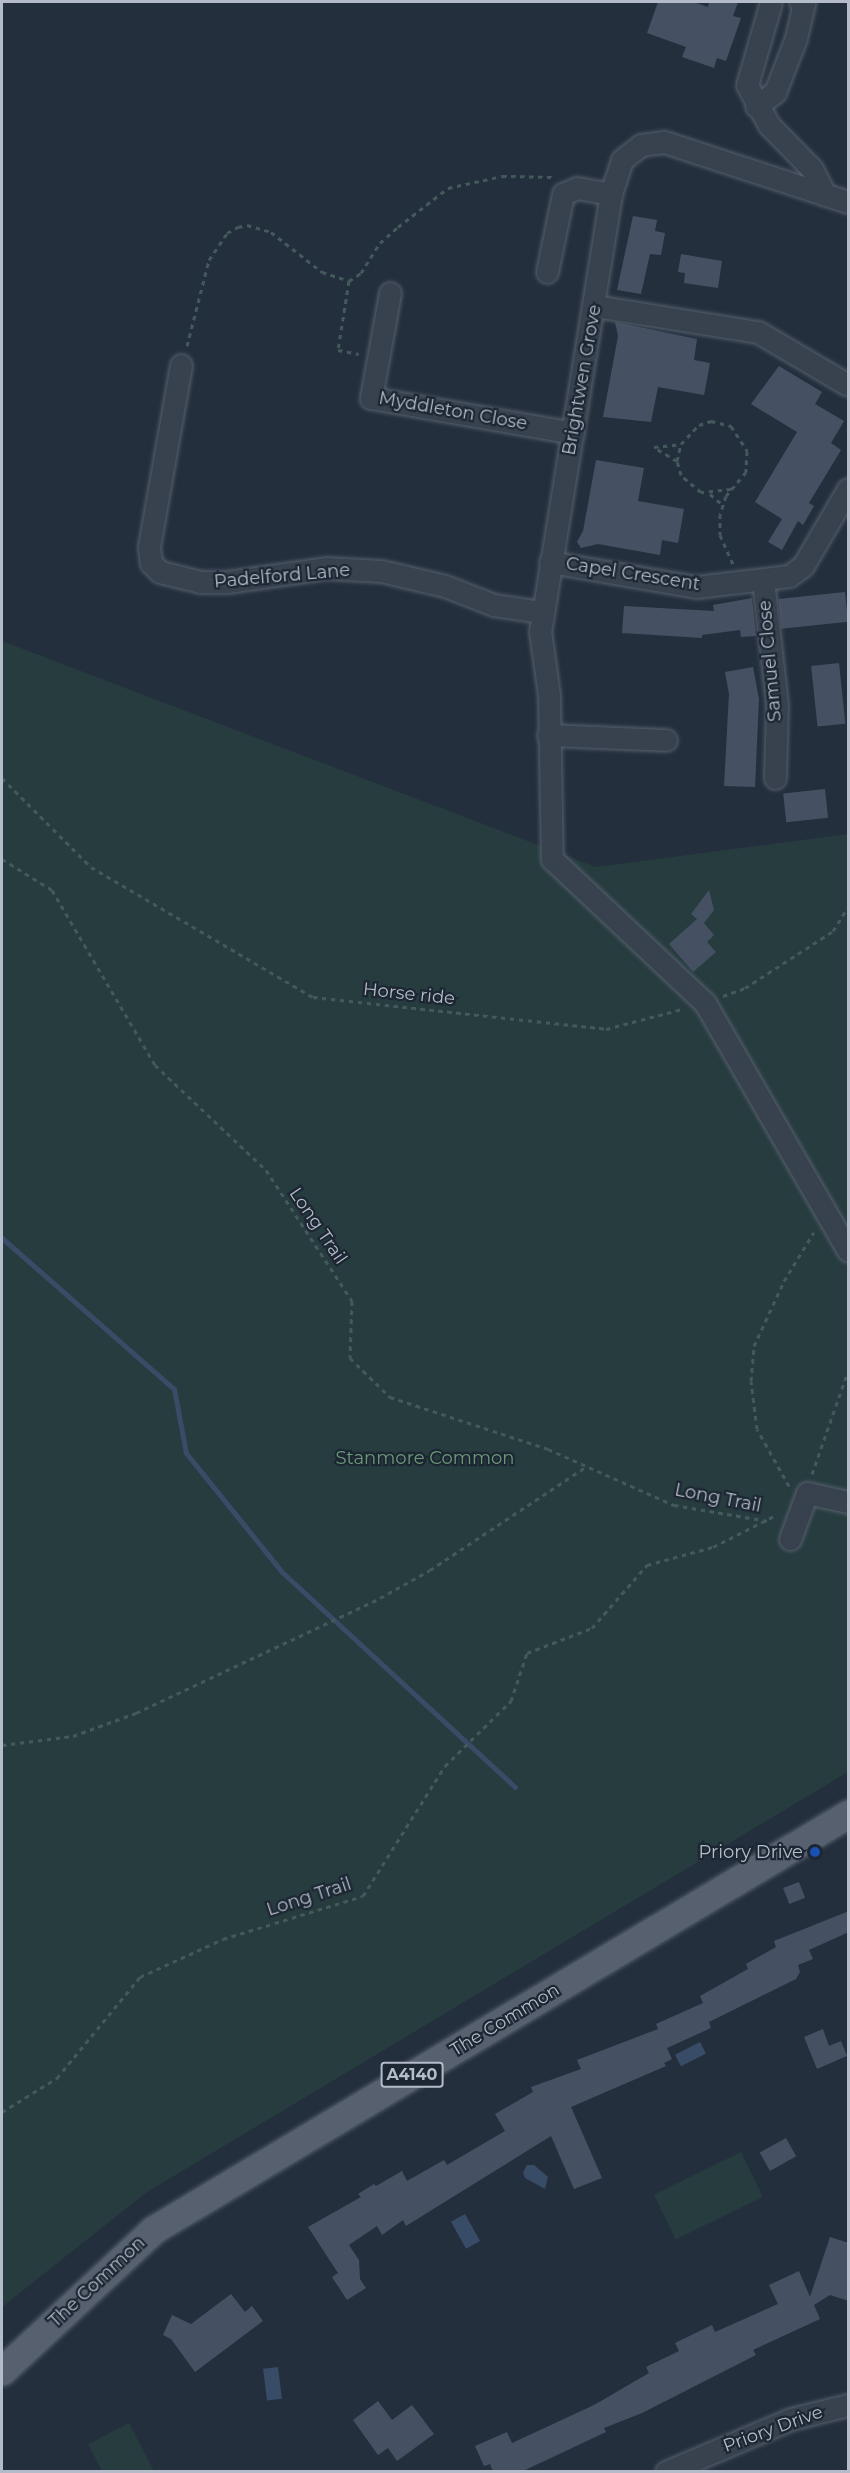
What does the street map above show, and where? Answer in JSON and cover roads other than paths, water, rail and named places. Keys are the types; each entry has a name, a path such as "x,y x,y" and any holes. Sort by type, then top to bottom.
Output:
{"main road":[{"name":"The Common","path":"2,2371 153,2230 849,1814"}],"street":[{"path":"771,2 747,85 756,106 785,144 812,169 825,195"},
{"path":"756,106 775,92 796,38 803,2"},
{"name":"Brightwen Grove","path":"849,202 657,142 627,154 618,167 611,194 595,306 541,612 552,859 705,1004 833,1218 849,1251"},
{"path":"547,272 563,194 577,188 611,194"},
{"name":"Myddleton Close","path":"390,293 371,398 573,433"},
{"path":"595,306 758,332 849,385"},
{"name":"Padelford Lane","path":"181,365 149,548 151,563 160,572 201,582 227,582 326,568 381,571 445,586 494,605 541,612"},
{"name":"Capel Crescent","path":"550,562 696,587 764,580 800,570 849,489"},
{"name":"Samuel Close","path":"764,580 777,705 775,778"},
{"path":"548,735 666,740"},
{"path":"790,1539 798,1489 849,1502"},
{"name":"Priory Drive","path":"666,2472 791,2419 849,2405"}],"water":[{"path":"700,2042 706,2054 681,2066 675,2055"},
{"path":"527,2165 534,2165 548,2177 545,2189 525,2178 523,2173"},
{"path":"465,2214 480,2241 466,2249 451,2222"},
{"path":"278,2367 282,2399 267,2401 263,2369"}],"waterway":[{"path":"2,1238 174,1389 186,1453 282,1572 515,1787"}],"place":[{"name":"Priory Drive","path":"815,1852"}],"park label":[{"name":"Stanmore Common","path":"425,1458"}]}
